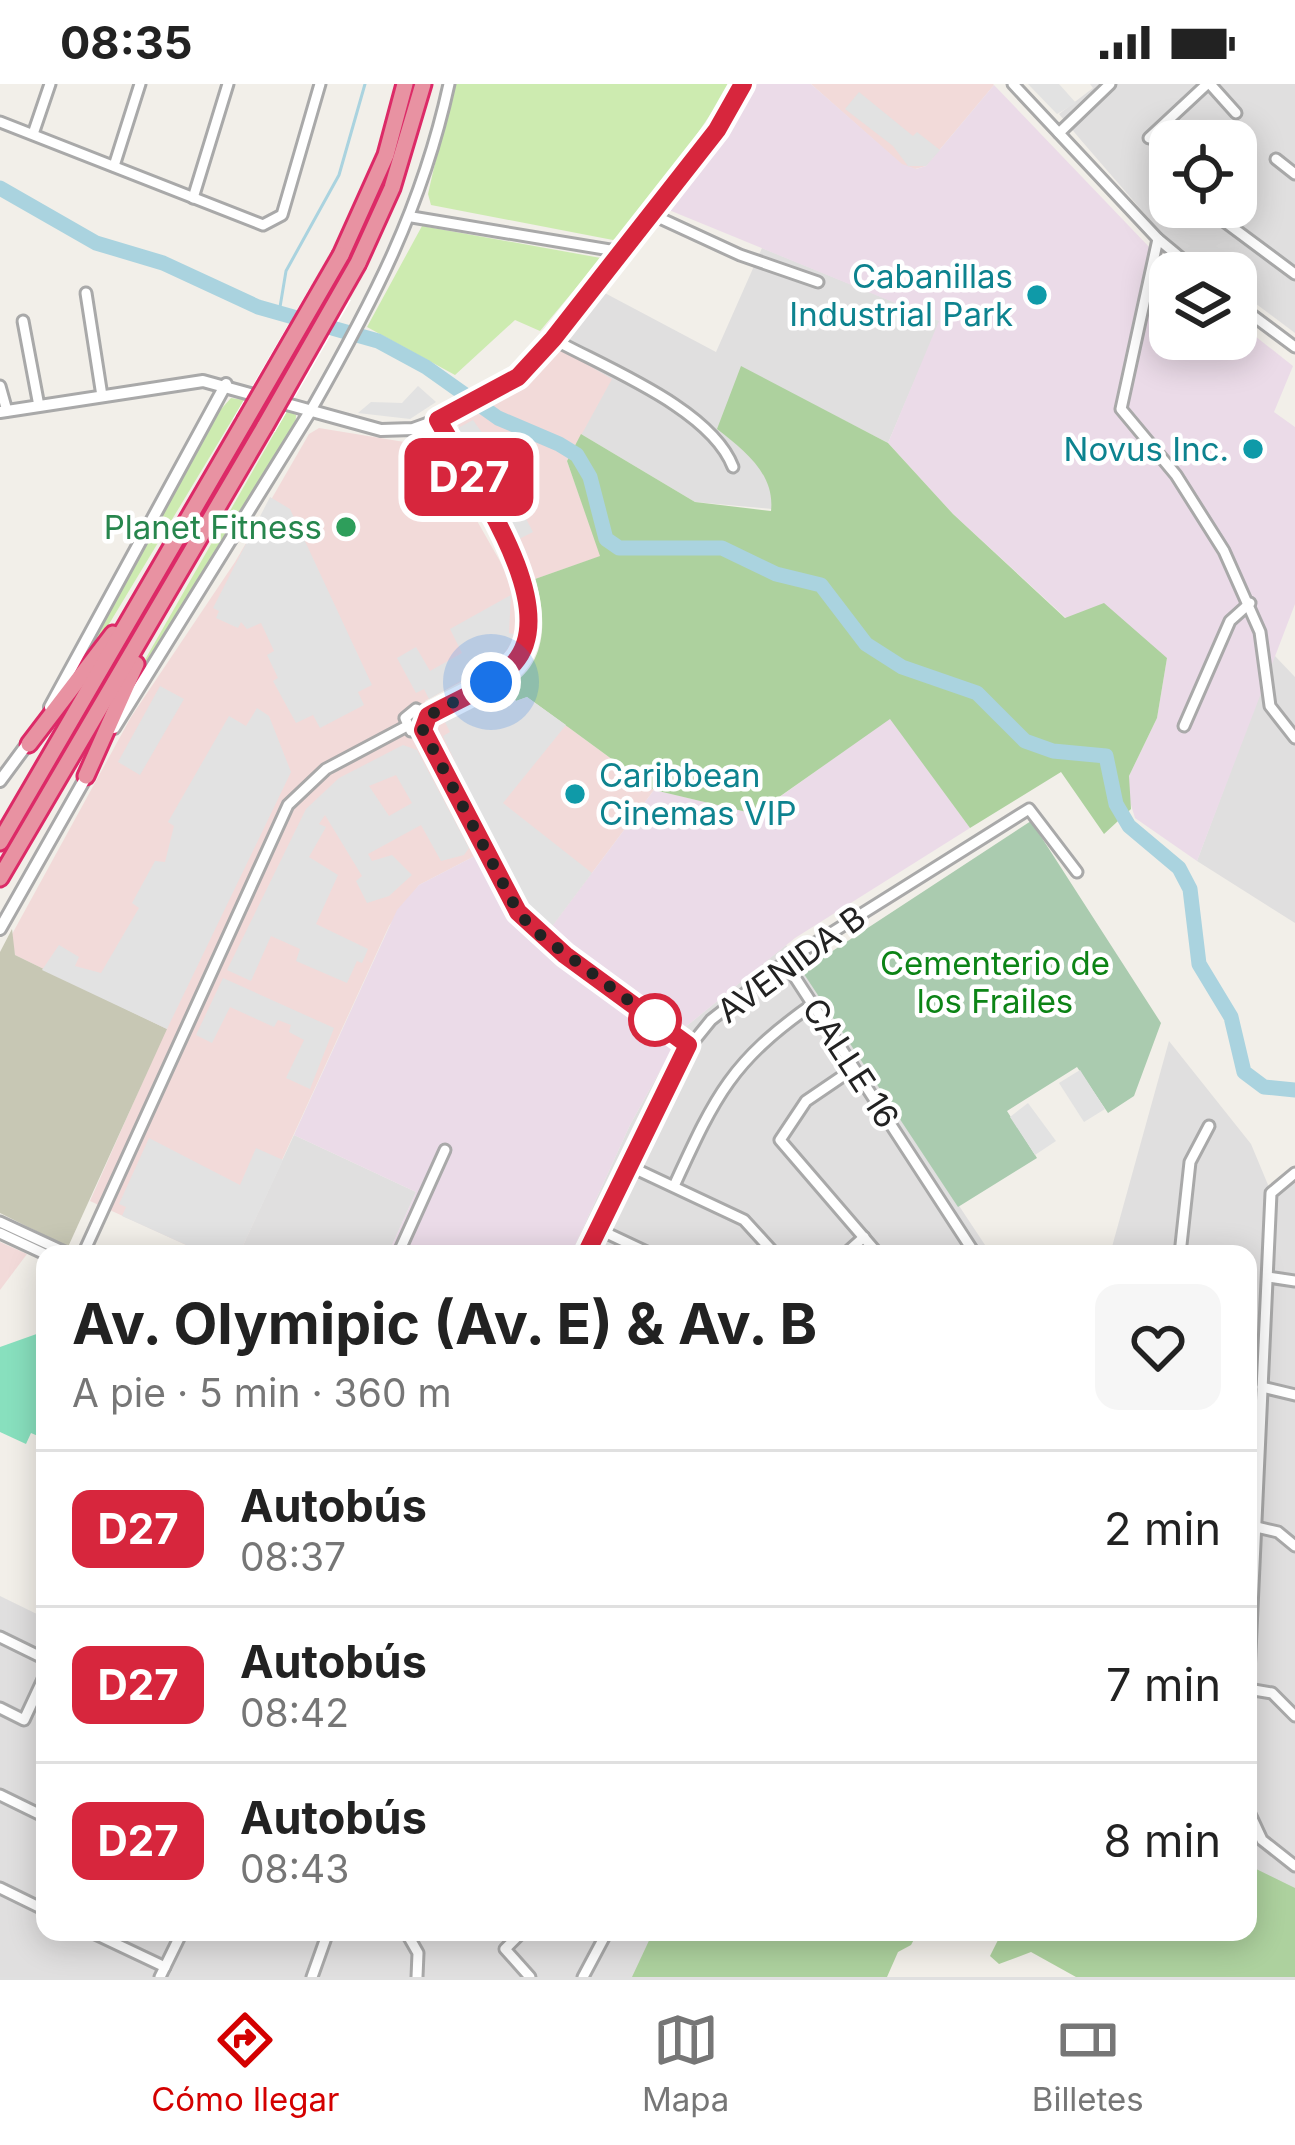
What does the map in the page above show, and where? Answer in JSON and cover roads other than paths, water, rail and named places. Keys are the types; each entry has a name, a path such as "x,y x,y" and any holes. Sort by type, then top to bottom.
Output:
{"highway":[{"path":"0,842 341,255 386,154 405,84"},
{"path":"0,878 358,263 392,188 423,84"},
{"path":"28,744 132,615"},
{"path":"86,776 148,625"}],"street":[{"path":"33,134 50,84"},
{"path":"113,166 140,84"},
{"path":"193,198 228,84"},
{"path":"0,122 263,225 282,215 320,84"},
{"path":"0,929 86,776 365,316 412,217 449,84"},
{"path":"413,430 518,377 717,130 743,84"},
{"path":"1013,84 1174,252"},
{"path":"1059,133 1111,84"},
{"path":"1169,120 1208,84 1236,112"},
{"path":"1276,159 1295,174"},
{"path":"651,214 740,255 818,282"},
{"path":"412,217 622,252"},
{"path":"1233,228 1295,274"},
{"path":"1158,239 1121,409 1196,504 1250,602 1270,706 1295,738"},
{"path":"86,293 102,396"},
{"path":"1257,319 1295,347"},
{"path":"22,321 39,406"},
{"path":"553,339 685,412 716,438 733,467"},
{"path":"0,386 4,411 182,382 226,384 380,430 433,433 453,447"},
{"path":"0,782 28,744 226,384"},
{"path":"444,417 453,447 524,580 531,618 529,637 514,663 428,716 423,730 518,912 565,955 688,1045"},
{"path":"1184,726 1230,621 1250,602"},
{"path":"407,727 412,710 428,716"},
{"path":"87,1245 288,805 326,769 407,727 423,730"},
{"name":"AVENIDA B","path":"590,1245 688,1045 735,998 1029,809 1077,872"},
{"name":"CALLE 16","path":"785,962 969,1245"},
{"path":"674,1186 734,1070 753,1048 813,1004"},
{"path":"853,1069 806,1101 780,1136 871,1245"},
{"path":"1181,1245 1190,1162 1209,1126"},
{"path":"402,1245 445,1150"},
{"path":"627,1165 743,1220 767,1245"},
{"path":"1257,1456 1271,1193 1295,1173"},
{"path":"0,1222 49,1245"},
{"path":"598,1229 630,1245"},
{"path":"0,1233 36,1250"},
{"path":"855,1245 864,1237"},
{"path":"1268,1276 1295,1281"},
{"path":"1262,1387 1295,1395"},
{"path":"1257,1526 1278,1532 1295,1546"},
{"path":"5,1639 36,1654"},
{"path":"1257,1693 1272,1693 1295,1716"},
{"path":"0,1708 24,1720 36,1695"},
{"path":"0,1795 36,1813"},
{"path":"1257,1829 1262,1840 1295,1866"},
{"path":"0,1888 36,1906"},
{"path":"107,1941 162,1972 178,1941"},
{"path":"312,1977 325,1941"},
{"path":"411,1941 418,1954 417,1977"},
{"path":"513,1941 505,1949 530,1977"},
{"path":"584,1977 603,1941"}],"waterway":[{"path":"279,313 286,271 339,175 365,84"},
{"path":"0,188 96,243 163,263 258,307 378,341 426,367 498,418 559,444 577,455 590,477 606,539 619,548 722,548 776,574 821,585 866,644 902,667 977,693 1025,741 1053,751 1106,756 1116,804 1129,826 1179,868 1190,889 1199,964 1231,1017 1244,1072 1264,1087 1295,1090"}],"place":[{"name":"Cabanillas Industrial Park","path":"1037,295"},
{"name":"Novus Inc.","path":"1253,449"},
{"name":"Planet Fitness","path":"346,527"},
{"name":"Caribbean Cinemas VIP","path":"575,794"}],"park label":[{"name":"Cementerio de los Frailes","path":"995,982"}]}
